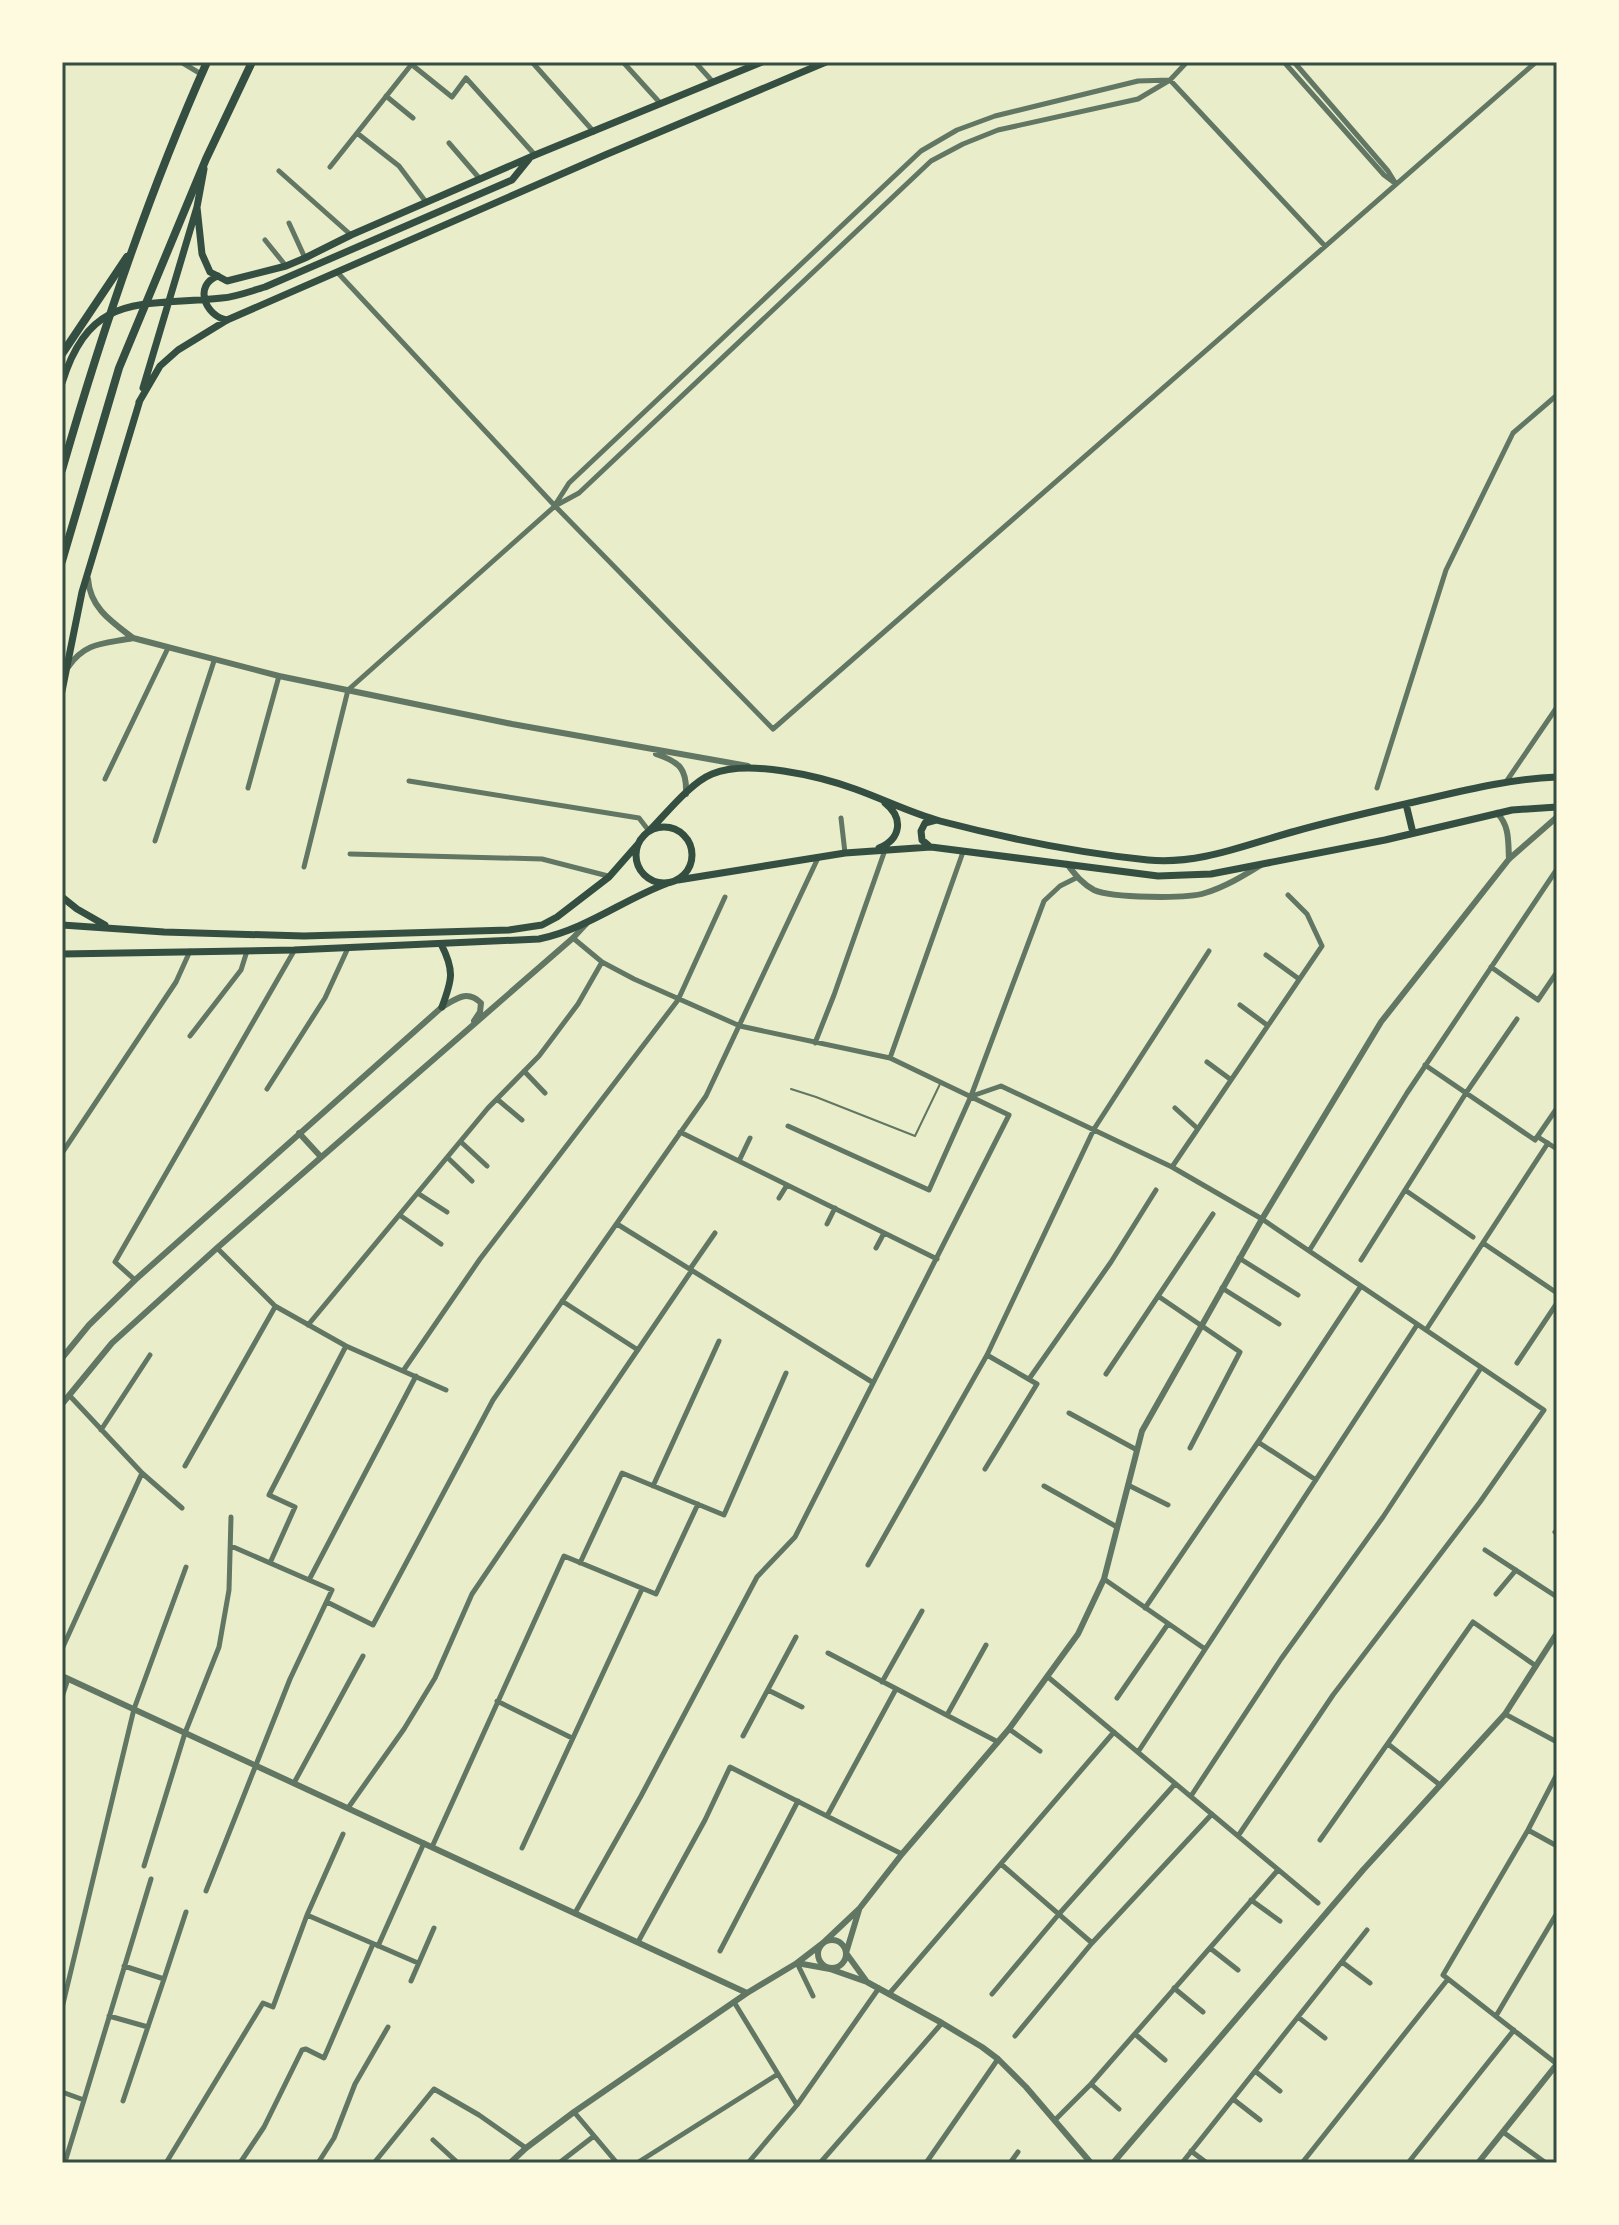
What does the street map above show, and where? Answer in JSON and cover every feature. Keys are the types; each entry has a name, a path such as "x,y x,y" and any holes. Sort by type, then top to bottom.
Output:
{"highway":[{"path":"62,470 92,365 135,243 173,139 207,62"},
{"path":"62,559 119,368 206,159 252,62"},
{"path":"62,354 135,243"}],"main road":[{"path":"197,207 202,254 210,272 227,281 286,266 532,156 762,62"},
{"path":"139,402 160,366 178,350 227,320 645,137 826,62"},
{"path":"62,383 80,341 99,321 124,307 227,298 265,287 512,180 532,156"},
{"path":"62,691 87,576 197,207 206,159"},
{"path":"218,276 206,284 205,300 215,317 227,320"},
{"path":"62,925 318,936 509,930 542,925 609,877 685,795 711,775 728,770 762,768 851,787 937,820 1081,850 1172,861 1190,860 1296,831 1506,782 1557,777"},
{"path":"851,787 887,805 896,814 897,828 893,839 873,851"},
{"path":"1406,804 1413,833"},
{"path":"62,954 294,950 539,939 568,932 647,891 678,880 845,853 885,850 931,847 1129,873 1211,874 1497,813 1531,807 1557,807"},
{"path":"931,847 922,840 921,831 925,823 937,820"},
{"path":"649,831 666,827 682,834 688,841 692,858 690,866 678,880"},
{"path":"638,844 636,861 644,876 651,881 668,883"},
{"path":"62,897 111,927"},
{"path":"229,950 230,934"},
{"path":"441,944 450,961 451,983 442,1007"}],"street":[{"path":"181,62 201,74"},
{"path":"532,62 594,132"},
{"path":"623,62 661,104"},
{"path":"695,62 713,82"},
{"path":"304,867 348,690 555,506 579,493 931,161 998,130 1138,99 1170,80 1187,62"},
{"path":"1284,62 1384,175 1396,184"},
{"path":"1294,62 1396,184"},
{"path":"336,271 555,506 773,729 1536,62"},
{"path":"330,167 412,63 452,97 466,78 532,156"},
{"path":"555,506 580,472 930,145 957,130 995,116 1138,81 1170,80 1325,246"},
{"path":"386,96 413,118"},
{"path":"357,133 399,166 426,202"},
{"path":"449,143 480,179"},
{"path":"279,171 351,235"},
{"path":"289,223 305,258"},
{"path":"265,240 286,266"},
{"path":"1377,788 1446,570 1513,433 1557,395"},
{"path":"87,576 89,592 100,611 133,638 168,648 348,690 610,742 762,768"},
{"path":"66,670 85,648 133,638"},
{"path":"105,779 168,648"},
{"path":"155,841 214,661"},
{"path":"248,788 279,676"},
{"path":"1506,782 1557,707"},
{"path":"610,742 675,761 685,775 685,795"},
{"path":"409,781 639,818 649,831"},
{"path":"1497,813 1508,830 1509,859"},
{"path":"510,2163 574,2112 823,1943 859,1909 1009,1729 1078,1634 1104,1579 1142,1431 1262,1219 1381,1022 1509,859 1557,817"},
{"path":"841,818 845,853"},
{"path":"815,1043 885,850"},
{"path":"890,1058 963,852"},
{"path":"350,854 542,859 609,877"},
{"path":"327,1602 373,1625 493,1400 706,1096 818,858"},
{"path":"1067,864 1084,884 1097,892 1133,896 1201,894 1230,883 1264,864"},
{"path":"1309,1251 1425,1065 1557,869"},
{"path":"788,1126 929,1190 971,1096 1044,901 1060,886 1078,877"},
{"path":"1172,1167 1322,946 1307,914 1288,895"},
{"path":"403,1371 480,1259 678,1000 725,897"},
{"path":"62,1404 112,1343 586,924"},
{"path":"573,938 602,962 678,1000 740,1026 890,1058 1009,1115 795,1537 757,1577 575,1913"},
{"path":"267,1089 325,998 349,947"},
{"path":"190,1036 241,970 248,950"},
{"path":"135,1280 115,1262 294,950"},
{"path":"62,1153 176,982 190,951"},
{"path":"868,1565 987,1355 1094,1129 1209,951"},
{"path":"1266,955 1299,979"},
{"path":"308,1325 497,1099 539,1056 578,1004 602,962"},
{"path":"1491,967 1538,1000 1557,972"},
{"path":"62,1358 89,1325 135,1280 442,1007 464,995 481,1003 480,1012 467,1031"},
{"path":"1240,1005 1267,1025"},
{"path":"1361,1260 1466,1093 1517,1019"},
{"path":"1207,1062 1230,1079"},
{"path":"1425,1065 1536,1139 1557,1149"},
{"path":"524,1071 545,1093"},
{"path":"971,1096 1001,1086 1172,1167 1262,1219 1544,1410 1333,1695 1238,1836"},
{"path":"497,1099 522,1120"},
{"path":"1175,1108 1197,1128"},
{"path":"1536,1139 1557,1108"},
{"path":"680,1132 937,1259"},
{"path":"299,1133 321,1157"},
{"path":"739,1161 750,1138"},
{"path":"461,1142 487,1166"},
{"path":"1426,1330 1548,1143"},
{"path":"448,1158 472,1181"},
{"path":"779,1198 787,1185"},
{"path":"1029,1379 1111,1262 1156,1190"},
{"path":"1405,1190 1473,1237"},
{"path":"419,1194 447,1212"},
{"path":"827,1224 835,1208"},
{"path":"1106,1374 1213,1214"},
{"path":"401,1216 441,1244"},
{"path":"617,1224 872,1382"},
{"path":"348,1808 404,1729 435,1678 472,1594 715,1233"},
{"path":"876,1248 884,1233"},
{"path":"1483,1243 1557,1293"},
{"path":"217,1248 275,1306 346,1346 446,1390"},
{"path":"1239,1258 1298,1295"},
{"path":"1145,1608 1361,1286"},
{"path":"1222,1288 1279,1324"},
{"path":"1158,1296 1240,1352 1190,1448"},
{"path":"562,1301 638,1350"},
{"path":"1517,1363 1557,1303"},
{"path":"185,1466 275,1306"},
{"path":"1138,1752 1417,1324"},
{"path":"653,1486 719,1341"},
{"path":"270,1563 295,1507 269,1495 346,1346"},
{"path":"101,1430 150,1355"},
{"path":"985,1469 1037,1384 987,1355"},
{"path":"1191,1796 1281,1659 1383,1517 1481,1368"},
{"path":"580,1563 622,1473 724,1515 786,1373"},
{"path":"309,1580 416,1376"},
{"path":"69,1395 142,1473 182,1508"},
{"path":"1069,1413 1137,1450"},
{"path":"1258,1442 1316,1480"},
{"path":"62,1649 142,1473"},
{"path":"1128,1485 1168,1505"},
{"path":"1044,1486 1117,1527"},
{"path":"432,1847 564,1556 656,1594 698,1504"},
{"path":"144,1866 185,1733 219,1647 229,1590 231,1517"},
{"path":"206,1891 290,1679 332,1590 231,1546"},
{"path":"1485,1550 1557,1597"},
{"path":"62,2008 134,1709 186,1567"},
{"path":"1496,1594 1516,1570"},
{"path":"1104,1579 1205,1650"},
{"path":"522,1848 642,1589"},
{"path":"882,1682 922,1611"},
{"path":"1320,1840 1473,1622 1536,1666"},
{"path":"1117,1698 1168,1624"},
{"path":"1113,2163 1363,1870 1505,1714 1557,1633"},
{"path":"743,1736 796,1637"},
{"path":"947,1715 986,1645"},
{"path":"828,1653 998,1742"},
{"path":"294,1783 363,1656"},
{"path":"62,1697 65,1677 747,1993"},
{"path":"1048,1677 1318,1903"},
{"path":"827,1816 896,1689"},
{"path":"768,1690 802,1707"},
{"path":"497,1701 572,1738"},
{"path":"1505,1714 1557,1742"},
{"path":"1009,1729 1040,1751"},
{"path":"889,1994 1114,1732"},
{"path":"1388,1744 1440,1785"},
{"path":"638,1942 705,1820 730,1767 902,1854"},
{"path":"1478,2163 1557,2064 1443,1975 1528,1830 1557,1774"},
{"path":"992,1994 1175,1784"},
{"path":"720,1951 798,1801"},
{"path":"1015,2036 1092,1943 1212,1814"},
{"path":"1528,1830 1557,1846"},
{"path":"166,2163 263,2003 273,2007 307,1915 343,1834"},
{"path":"240,2163 264,2127 302,2050 324,2058 424,1843"},
{"path":"1001,1864 1092,1943"},
{"path":"1055,2120 1091,2084 1278,1870"},
{"path":"65,2162 151,1879"},
{"path":"1251,1900 1280,1921"},
{"path":"859,1909 846,1953 843,1963 830,1969 821,1964 817,1956 823,1943 831,1940 839,1942 846,1953 867,1982"},
{"path":"123,2101 186,1912"},
{"path":"1496,2016 1557,1913"},
{"path":"307,1915 418,1963"},
{"path":"411,1981 434,1928"},
{"path":"1182,2163 1367,1930"},
{"path":"1210,1948 1238,1970"},
{"path":"1342,1962 1370,1983"},
{"path":"797,1963 830,1969 867,1982 942,2023 998,2059 1091,2163"},
{"path":"797,1963 813,1996"},
{"path":"124,1966 164,1979"},
{"path":"1302,2163 1448,1979"},
{"path":"748,2163 797,2105 879,1988"},
{"path":"1174,1988 1203,2012"},
{"path":"734,2002 797,2105"},
{"path":"109,2016 148,2027"},
{"path":"1298,2017 1325,2038"},
{"path":"820,2163 942,2023"},
{"path":"318,2163 334,2138 355,2084 388,2027"},
{"path":"1408,2163 1514,2030"},
{"path":"1135,2034 1165,2060"},
{"path":"926,2163 998,2059"},
{"path":"1255,2071 1280,2091"},
{"path":"637,2163 778,2074"},
{"path":"1091,2084 1119,2109"},
{"path":"374,2163 434,2089 479,2115 526,2148"},
{"path":"62,2092 84,2100"},
{"path":"1233,2099 1260,2120"},
{"path":"574,2112 617,2163"},
{"path":"1503,2132 1546,2163"},
{"path":"559,2163 594,2136"},
{"path":"433,2140 458,2163"},
{"path":"1191,2151 1207,2163"},
{"path":"1010,2163 1018,2152"}],"lane":[{"path":"791,1089 915,1136 940,1083"}]}
